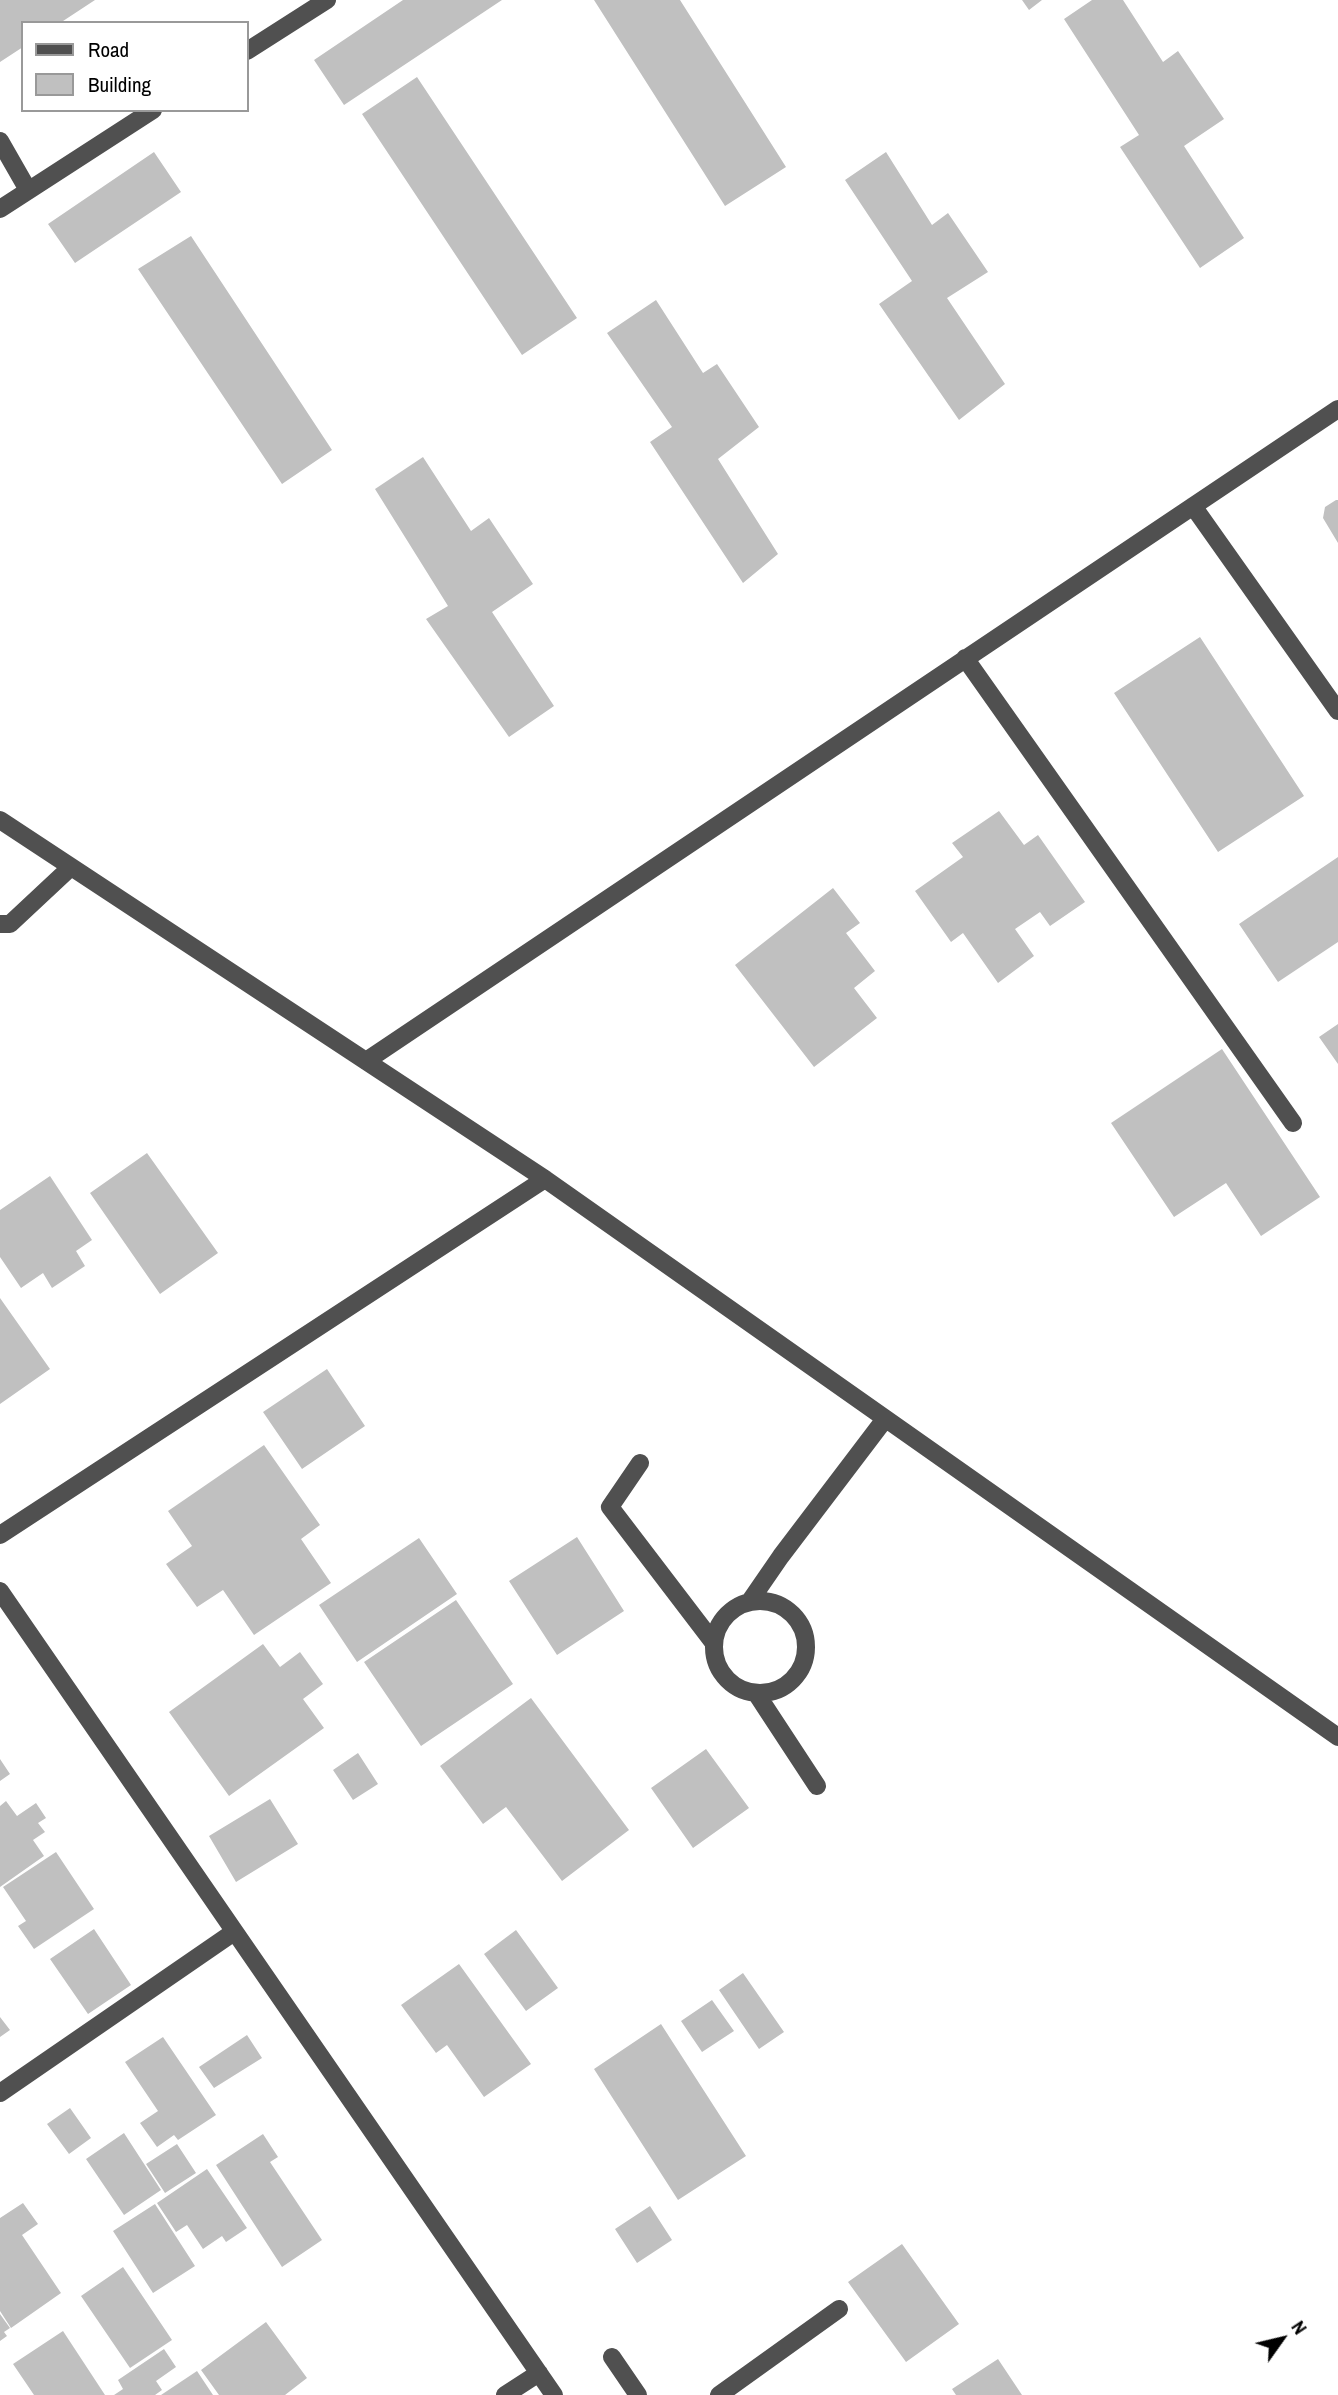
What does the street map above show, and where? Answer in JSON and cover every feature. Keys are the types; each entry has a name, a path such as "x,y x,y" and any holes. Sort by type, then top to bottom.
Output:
{"street":[{"path":"248,50 327,0"},
{"path":"0,209 150,112"},
{"path":"0,141 28,190"},
{"path":"366,1061 1338,409"},
{"path":"1193,506 1338,711"},
{"path":"965,658 1293,1123"},
{"path":"0,820 545,1179 1338,1737"},
{"path":"0,924 10,924 71,867"},
{"path":"0,1535 545,1179"},
{"path":"750,1601 886,1419"},
{"path":"640,1462 610,1507 713,1642"},
{"path":"0,1591 554,2395"},
{"path":"764,1600 785,1608 800,1623 805,1637 804,1658 795,1678 784,1687 771,1692 742,1690 729,1682 715,1657 713,1642 725,1616 737,1606 750,1601 764,1600"},
{"path":"756,1693 817,1786"},
{"path":"0,2092 234,1932"},
{"path":"719,2395 839,2309"},
{"path":"612,2357 638,2395"},
{"path":"505,2395 539,2373"}],"building":[{"path":"0,0 95,0 63,21 21,21 21,48 0,62"},
{"path":"403,0 502,0 344,105 314,60"},
{"path":"594,0 680,0 786,167 725,206"},
{"path":"1022,0 1042,0 1029,10"},
{"path":"1092,0 1123,0 1163,62 1178,51 1224,119 1184,146 1244,238 1200,268 1120,147 1139,135 1064,19"},
{"path":"417,77 577,318 522,355 362,114"},
{"path":"154,152 181,192 75,263 48,224"},
{"path":"886,152 932,225 948,213 988,272 947,298 1005,384 959,420 879,304 912,281 845,180"},
{"path":"191,236 332,450 282,484 138,269"},
{"path":"656,300 703,373 717,364 759,427 718,459 778,554 743,583 650,442 672,427 607,333"},
{"path":"423,457 471,531 489,518 533,584 492,612 554,706 509,737 426,619 448,606 375,489"},
{"path":"1336,500 1338,543 1323,518 1325,507"},
{"path":"1200,637 1304,796 1218,852 1114,693"},
{"path":"999,811 1024,845 1038,835 1085,902 1050,926 1040,912 1015,929 1034,956 998,983 963,933 951,942 915,891 963,857 952,843"},
{"path":"1338,857 1338,942 1278,982 1239,924"},
{"path":"833,888 860,923 846,933 875,971 854,988 877,1018 814,1067 735,965"},
{"path":"1338,1024 1338,1064 1319,1037"},
{"path":"1222,1049 1320,1197 1261,1236 1226,1183 1174,1217 1111,1123"},
{"path":"147,1153 218,1253 160,1294 90,1193"},
{"path":"50,1176 92,1240 76,1251 85,1266 52,1288 43,1273 21,1288 0,1257 0,1210"},
{"path":"0,1298 50,1369 0,1404"},
{"path":"327,1369 365,1426 302,1469 263,1412"},
{"path":"264,1445 320,1525 301,1539 331,1583 254,1635 223,1590 197,1607 166,1564 192,1546 168,1511"},
{"path":"577,1537 624,1611 557,1655 509,1581"},
{"path":"419,1538 457,1594 357,1662 319,1605"},
{"path":"456,1600 513,1684 421,1746 364,1662"},
{"path":"263,1644 280,1667 300,1652 323,1684 303,1699 324,1728 229,1796 169,1712"},
{"path":"531,1698 629,1830 562,1881 506,1807 483,1824 440,1766"},
{"path":"706,1749 749,1808 693,1848 651,1788"},
{"path":"358,1753 378,1784 353,1800 333,1770"},
{"path":"0,1759 10,1774 0,1781"},
{"path":"270,1799 298,1844 236,1882 209,1836"},
{"path":"6,1801 17,1816 36,1803 46,1818 38,1823 45,1832 33,1840 44,1856 0,1887 0,1806"},
{"path":"56,1852 94,1909 34,1949 18,1926 26,1921 3,1887"},
{"path":"94,1929 131,1985 88,2014 50,1959"},
{"path":"516,1930 558,1988 526,2011 484,1954"},
{"path":"459,1964 531,2064 484,2097 447,2045 436,2053 401,2005"},
{"path":"743,1973 784,2032 759,2049 719,1990"},
{"path":"712,2000 734,2031 702,2052 681,2021"},
{"path":"0,2017 10,2030 0,2037"},
{"path":"661,2024 746,2156 678,2200 594,2069"},
{"path":"247,2035 262,2058 214,2088 199,2067"},
{"path":"163,2037 216,2115 178,2140 174,2135 157,2147 140,2123 158,2111 125,2062"},
{"path":"70,2108 91,2138 69,2154 47,2124"},
{"path":"124,2133 161,2190 124,2215 86,2159"},
{"path":"263,2134 278,2157 270,2162 322,2240 282,2267 216,2165"},
{"path":"177,2144 196,2173 165,2193 146,2164"},
{"path":"207,2169 247,2228 226,2242 222,2236 203,2249 187,2225 176,2232 157,2203"},
{"path":"23,2203 38,2224 22,2235 61,2293 11,2328 0,2311 0,2218"},
{"path":"155,2204 195,2266 153,2293 113,2231"},
{"path":"650,2206 672,2240 637,2263 615,2229"},
{"path":"902,2244 959,2324 906,2362 848,2282"},
{"path":"123,2267 172,2340 130,2368 81,2296"},
{"path":"0,2314 10,2328 4,2332 7,2336 0,2341"},
{"path":"266,2322 307,2378 285,2395 219,2395 201,2370"},
{"path":"63,2331 105,2395 34,2395 13,2364"},
{"path":"164,2349 176,2367 156,2381 162,2390 155,2395 114,2395 123,2389 118,2380"},
{"path":"998,2359 1022,2395 956,2395 952,2389"},
{"path":"197,2371 213,2395 161,2395"}]}
